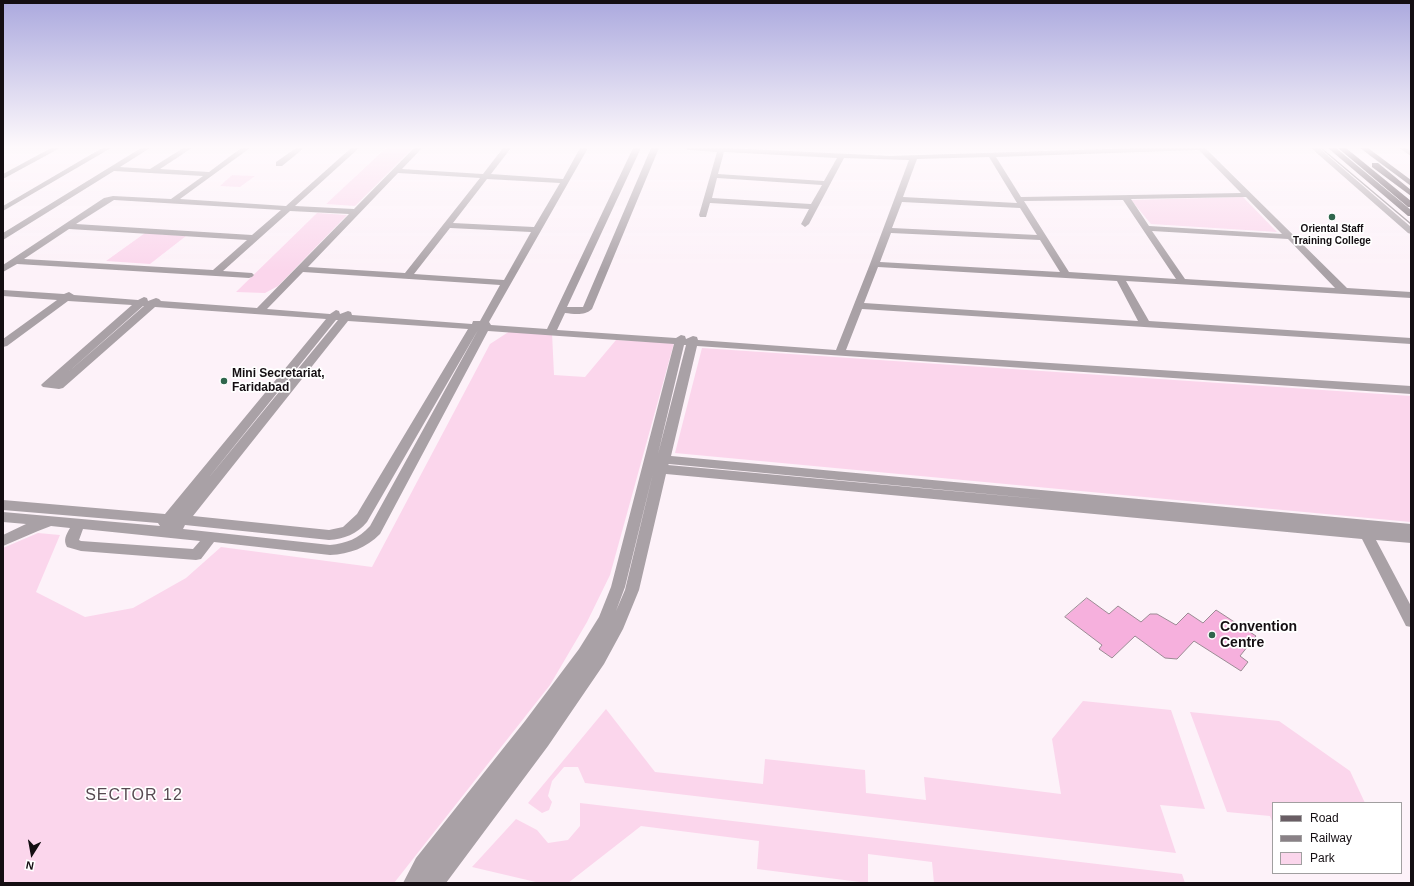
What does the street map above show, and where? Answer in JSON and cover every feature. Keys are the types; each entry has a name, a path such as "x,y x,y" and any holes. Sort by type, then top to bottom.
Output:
{"highway":[{"path":"1391,189 1411,206"}],"main road":[{"path":"1382,189 1411,214"},
{"path":"1401,205 1411,209"}],"street":[{"path":"3,209 37,189"},
{"path":"3,237 79,189"},
{"path":"172,201 188,189"},
{"path":"216,272 309,189"},
{"path":"262,309 378,189"},
{"path":"408,276 475,189"},
{"path":"4,515 33,508 182,520 329,536 339,535 349,531 357,525 362,518 466,352 561,189"},
{"path":"552,330 618,189"},
{"path":"561,310 582,311 587,309 638,189"},
{"path":"703,215 710,189"},
{"path":"805,224 824,189"},
{"path":"841,351 875,264 902,189"},
{"path":"1012,189 1066,275"},
{"path":"1243,189 1344,291"},
{"path":"1363,189 1411,231"},
{"path":"898,199 1021,203 1125,197 1249,195"},
{"path":"1125,197 1182,281"},
{"path":"3,269 66,226 107,200 113,198 356,212"},
{"path":"707,200 814,207"},
{"path":"447,225 537,230"},
{"path":"66,226 254,238"},
{"path":"1146,228 1290,237"},
{"path":"887,230 1043,238"},
{"path":"15,261 249,274"},
{"path":"875,264 1411,294"},
{"path":"301,269 506,283"},
{"path":"1120,278 1145,324"},
{"path":"3,291 1411,390"},
{"path":"3,334 62,295"},
{"path":"3,344 62,295"},
{"path":"149,301 59,386 48,385 149,301"},
{"path":"858,306 1411,341"},
{"path":"262,309 456,325 482,325 504,328 552,330"},
{"path":"321,315 330,329"},
{"path":"172,532 341,315"},
{"path":"157,531 330,329 360,318"},
{"path":"456,325 463,340 466,352"},
{"path":"20,512 59,522 172,532 330,550 345,550 358,545 368,538 375,530 466,352 495,332 504,328"},
{"path":"434,883 542,740 598,659 618,624 632,590 656,463 686,340"},
{"path":"841,351 1411,386"},
{"path":"656,463 1411,529"},
{"path":"656,463 1367,535 1411,538"},
{"path":"413,883 423,865 535,721 584,654 604,620 618,587 656,463"},
{"path":"3,537 20,512"},
{"path":"3,540 35,526 59,522"},
{"path":"79,524 72,537 72,543 81,546 100,548 196,555 211,537"},
{"path":"1367,535 1411,621"}],"green space":[{"path":"342,189 372,189 355,206 326,204"},
{"path":"1243,197 1277,232 1151,224 1131,200"},
{"path":"317,213 347,215 278,286 265,293 236,292"},
{"path":"145,233 186,236 150,264 106,261"},
{"path":"510,331 552,333 554,375 585,377 616,340 674,343 610,575 587,622 550,685 394,883 3,883 3,548 38,533 60,535 36,592 85,617 133,608 186,578 221,547 372,567 490,344"},
{"path":"702,348 1411,396 1411,522 675,453"},
{"path":"1083,701 1171,710 1205,809 1160,805 1176,853 585,783 578,767 564,767 552,781 548,796 552,802 549,810 542,813 528,803 606,709 655,772 763,784 765,759 865,770 866,793 926,800 924,777 1061,794 1052,739"},
{"path":"1190,712 1279,721 1350,771 1365,802 1272,802 1272,821 1270,816 1227,812"},
{"path":"580,803 1182,874 1185,883 934,883 932,862 868,854 868,883 757,869 759,841 641,826 568,883 540,883 472,867 516,819 537,830 548,843 568,840 580,826"}],"building":[{"name":"Convention Centre","path":"1087,598 1109,614 1118,606 1141,622 1150,614 1157,614 1176,625 1188,613 1203,623 1216,610 1256,636 1240,656 1248,662 1241,671 1194,641 1177,659 1165,658 1135,636 1112,658 1099,649 1102,645 1065,617"}],"railway":[{"path":"1370,189 1411,224"}],"place":[{"name":"Oriental Staff Training College","path":"1332,217"},
{"name":"Mini Secretariat, Faridabad","path":"224,381"},
{"name":"Convention Centre","path":"1212,635"}],"district":[{"name":"SECTOR 12","path":"134,796"}]}
